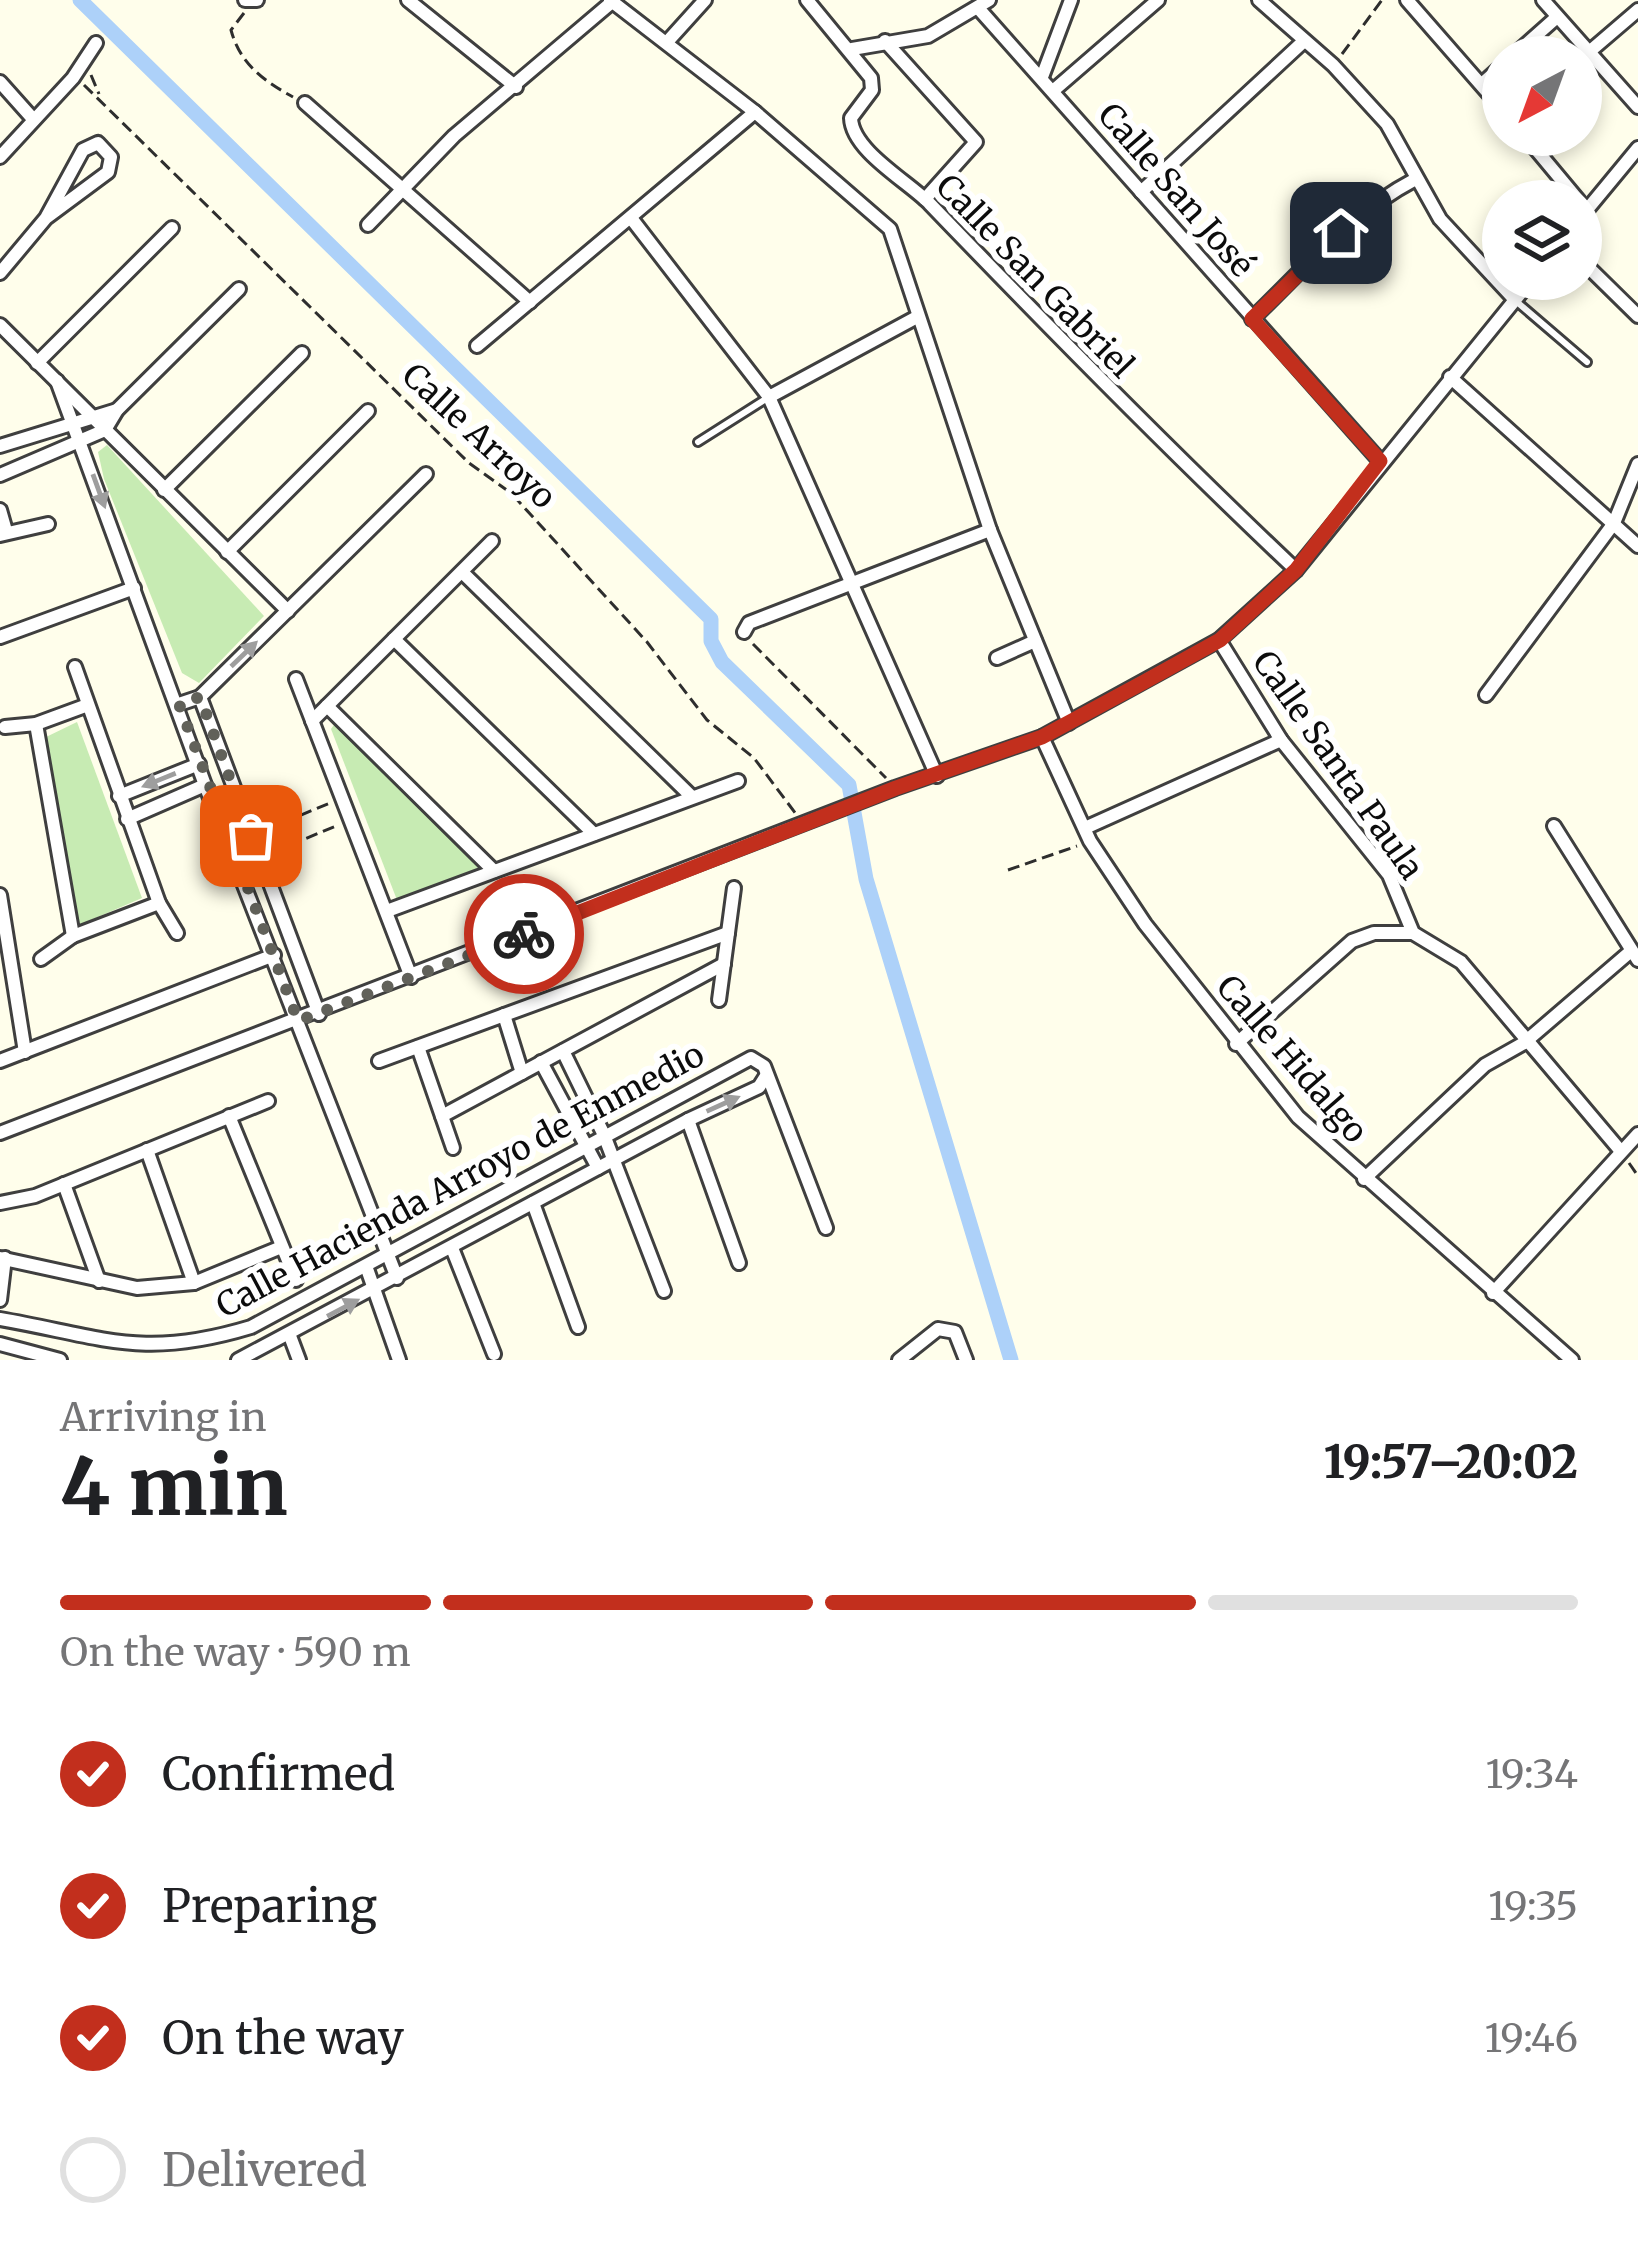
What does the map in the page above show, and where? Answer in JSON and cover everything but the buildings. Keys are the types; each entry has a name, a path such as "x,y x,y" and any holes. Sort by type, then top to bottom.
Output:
{"street":[{"path":"408,0 516,88"},
{"path":"668,41 705,0"},
{"name":"Calle San Gabriel","path":"807,0 871,78 872,90 851,118 851,128 1114,398 1296,570"},
{"path":"1042,77 1071,0"},
{"path":"1054,90 1158,0"},
{"path":"1259,0 1333,65 1388,124 1414,180 1440,219 1482,264"},
{"path":"1407,0 1482,84"},
{"path":"1543,0 1574,36"},
{"path":"368,225 454,136 516,88 612,1 755,112 890,229 910,277 917,317 990,530 1069,723"},
{"path":"852,50 928,36 984,4"},
{"name":"Calle San José","path":"984,4 1141,192 1380,461"},
{"path":"1602,41 1638,10"},
{"path":"1536,36 1557,17"},
{"path":"885,41 976,142 925,199"},
{"path":"1141,192 1304,41"},
{"path":"0,157 73,78 96,43"},
{"path":"1602,67 1638,107"},
{"path":"0,82 33,119"},
{"path":"305,104 530,302"},
{"path":"477,346 755,112"},
{"path":"0,273 46,218 83,150 98,143 111,157 108,172 46,218"},
{"path":"1602,186 1638,148"},
{"path":"1541,156 1560,180"},
{"path":"1252,319 1355,220 1414,180"},
{"path":"631,218 769,397 937,776"},
{"path":"38,363 172,228"},
{"path":"1602,281 1638,316"},
{"path":"0,475 105,430 117,410 239,289"},
{"path":"0,1133 896,788 1042,737 1220,640 1296,570 1515,300"},
{"path":"769,397 917,317"},
{"path":"0,325 288,611"},
{"path":"164,490 302,352"},
{"path":"1450,377 1638,547"},
{"path":"57,382 205,784 397,1278"},
{"path":"0,446 117,410"},
{"path":"227,552 368,411"},
{"path":"1486,695 1613,523 1638,464"},
{"path":"179,704 200,697 426,474"},
{"path":"0,510 3,533 48,524"},
{"path":"744,632 749,623 990,530"},
{"path":"312,721 492,541"},
{"path":"462,572 692,797"},
{"path":"0,637 134,588"},
{"path":"394,639 594,834"},
{"name":"Calle Santa Paula","path":"1220,640 1281,740 1389,875 1413,933 1461,962 1524,1043 1619,1150"},
{"path":"997,658 1035,641"},
{"path":"75,667 85,706 159,903 178,933"},
{"path":"296,680 411,976"},
{"path":"200,697 319,1014"},
{"path":"5,727 37,724 85,706"},
{"path":"327,706 494,871"},
{"path":"37,724 73,936"},
{"name":"Calle Hidalgo","path":"1042,737 1088,835 1144,924 1298,1117 1572,1360"},
{"path":"1088,835 1281,740"},
{"path":"118,796 200,764"},
{"path":"387,911 738,781"},
{"path":"127,819 205,784"},
{"path":"1364,1179 1485,1065 1524,1043 1635,955 1554,826"},
{"path":"719,1000 734,888"},
{"path":"0,895 25,1052"},
{"path":"41,959 73,936 159,903"},
{"path":"379,1061 728,933"},
{"path":"1237,1044 1352,941 1374,933 1413,933"},
{"path":"0,1061 274,955"},
{"path":"442,1116 724,964"},
{"path":"0,1002 15,999"},
{"path":"504,1015 523,1073"},
{"path":"418,1047 453,1148"},
{"path":"563,1051 604,1135 664,1291"},
{"name":"Calle Hacienda Arroyo de Enmedio","path":"0,1319 103,1346 198,1344 251,1328 741,1061 757,1060 766,1076 759,1088 688,1120 238,1360"},
{"path":"541,1062 598,1168"},
{"path":"766,1076 826,1228"},
{"path":"0,1203 64,1184 268,1100"},
{"path":"229,1116 279,1248 296,1280"},
{"path":"688,1120 739,1263"},
{"path":"1493,1293 1638,1134"},
{"path":"147,1150 194,1283"},
{"path":"64,1184 99,1281"},
{"path":"533,1203 578,1327"},
{"path":"0,1300 3,1258 137,1288 194,1283 279,1248"},
{"path":"452,1248 494,1354"},
{"path":"366,1266 399,1360"},
{"path":"899,1360 938,1328 955,1332 966,1360"},
{"path":"290,1336 299,1360"},
{"path":"0,1344 60,1360"}],"lane":[{"path":"1515,300 1587,362"},
{"path":"698,442 769,397"}],"path":[{"path":"1333,65 1382,0"},
{"path":"251,1 231,30 235,46 260,79 305,104"},
{"name":"Calle Arroyo","path":"85,61 99,96"},
{"name":"Calle Arroyo","path":"73,78 99,96 470,464 511,493 647,642 707,720 754,758 806,826"},
{"path":"744,632 896,788"},
{"path":"251,836 342,798"},
{"path":"260,858 351,819"},
{"path":"1009,870 1088,835"}],"green space":[{"path":"107,445 264,616 199,683 182,673 104,479 98,452"},
{"path":"77,722 142,898 77,926 44,738"},
{"path":"336,722 479,866 472,873 397,900 331,729"}],"waterway":[{"path":"80,0 711,619 711,641 722,662 849,785 866,879 1011,1360"}],"way so far":[{"path":"251,836 200,697 179,704 205,784 298,1021 524,934"}],"route":[{"path":"524,934 896,788 1042,737 1220,640 1296,570 1380,461 1252,319 1341,233"}]}
